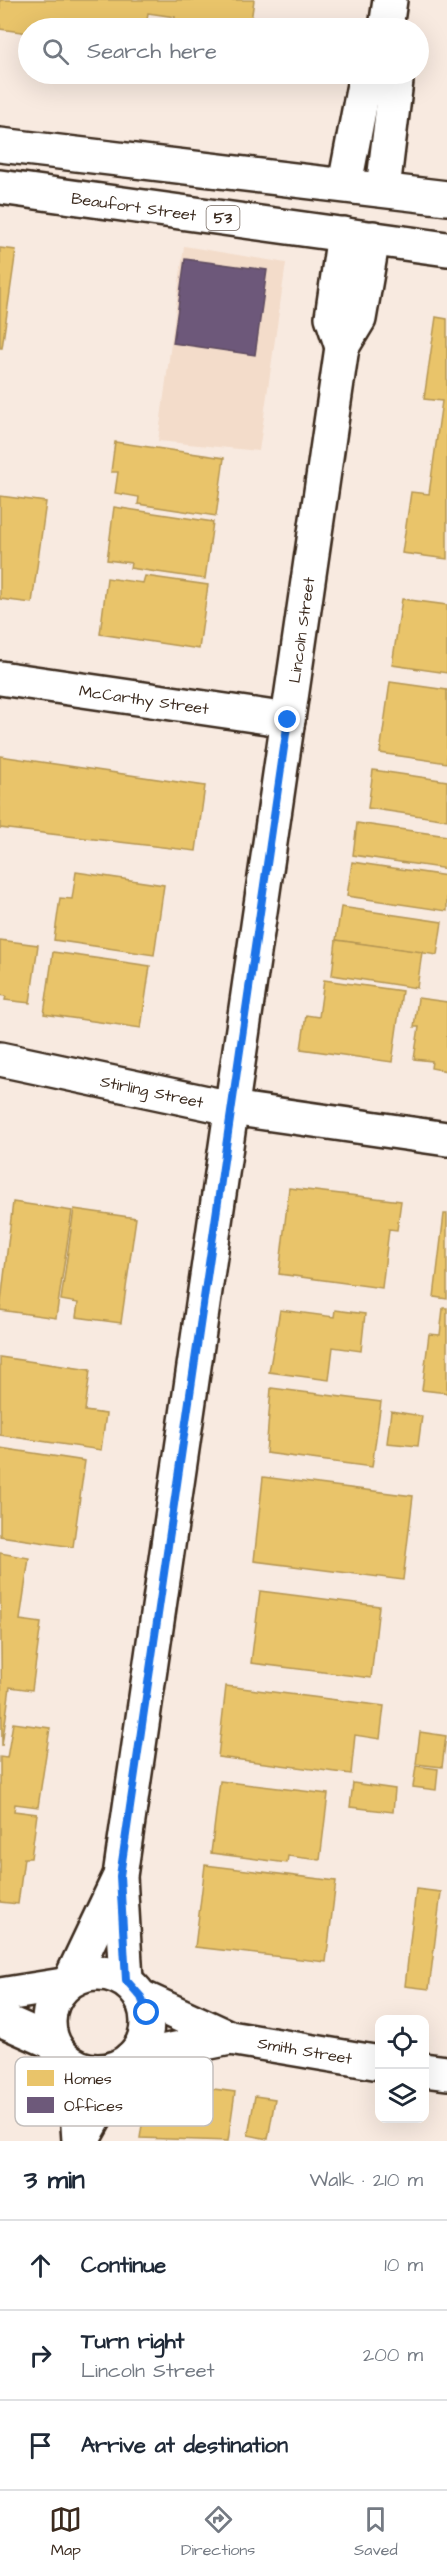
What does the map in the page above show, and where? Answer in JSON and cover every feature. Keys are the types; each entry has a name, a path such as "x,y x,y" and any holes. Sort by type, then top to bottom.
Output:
{"street":[{"path":"387,18 390,0"},
{"path":"345,184 364,84"},
{"path":"384,189 396,84"},
{"path":"0,145 345,184 447,198"},
{"name":"Beaufort Street","path":"0,187 447,249"},
{"name":"Lincoln Street","path":"134,1988 120,1876 342,347 359,319 358,236"},
{"name":"McCarthy Street","path":"0,678 288,720"},
{"name":"Stirling Street","path":"0,1059 231,1108 447,1139"},
{"name":"Lincoln Street","path":"67,1982 120,1876"},
{"path":"0,1995 67,1982 88,1973 111,1973 134,1988 147,2013 147,2030 142,2046 132,2057"},
{"path":"63,2057 52,2042 48,2017 53,2000 67,1982"},
{"name":"Smith Street","path":"134,1988 230,2038 375,2062"},
{"path":"0,2019 52,2042"},
{"name":"Smith Street","path":"146,2057 230,2038"},
{"path":"429,2071 447,2073"},
{"path":"80,2126 81,2141"},
{"path":"81,2141 90,2126"}],"shaded area":[{"path":"184,246 286,263 259,451 158,441"}],"building: Homes":[{"path":"0,0 254,0 251,18 175,18 148,13 147,18 18,18 18,32 0,29"},
{"path":"0,248 16,250 2,348 0,348"},
{"path":"436,317 447,319 447,559 402,553 411,492 429,494 442,401 424,399"},
{"path":"115,442 224,458 216,516 138,504 139,497 115,493 118,472 111,472"},
{"path":"0,496 46,502 32,603 0,599"},
{"path":"114,507 213,522 205,579 130,568 131,563 107,560"},
{"path":"145,576 208,585 199,649 100,634 107,578 143,583"},
{"path":"402,599 447,605 447,673 392,665"},
{"path":"390,682 447,690 447,763 380,753"},
{"path":"0,756 205,786 196,851 0,828"},
{"path":"373,770 447,781 447,820 368,808"},
{"path":"357,823 447,836 447,869 353,855"},
{"path":"352,862 447,876 447,911 347,896"},
{"path":"76,872 164,885 154,955 54,940 60,898 72,899"},
{"path":"341,907 442,922 437,955 336,940"},
{"path":"0,940 38,945 30,1003 5,1000 6,996 0,995"},
{"path":"336,940 422,952 417,988 332,975"},
{"path":"53,952 150,966 141,1028 44,1014"},
{"path":"324,980 402,991 392,1062 301,1049 306,1015 319,1017"},
{"path":"418,998 447,1002 447,1071 431,1068 432,1061 414,1059 419,1027 414,1027"},
{"path":"289,1188 401,1201 397,1230 389,1229 382,1288 279,1274"},
{"path":"13,1202 72,1211 56,1318 0,1310"},
{"path":"74,1209 136,1218 121,1323 76,1317 78,1303 61,1300"},
{"path":"444,1214 447,1214 447,1299 434,1297"},
{"path":"443,1308 447,1308 447,1393 422,1390 429,1334 440,1335"},
{"path":"280,1310 334,1317 335,1310 365,1314 361,1351 333,1347 329,1380 269,1372"},
{"path":"0,1357 90,1370 85,1411 106,1414 101,1450 0,1435"},
{"path":"271,1388 381,1402 372,1467 266,1453"},
{"path":"391,1411 422,1416 418,1446 387,1443"},
{"path":"0,1448 85,1461 73,1547 0,1536"},
{"path":"263,1477 413,1496 403,1580 254,1561"},
{"path":"0,1553 29,1558 20,1620 41,1623 32,1690 10,1687 2,1746"},
{"path":"260,1591 379,1606 371,1678 251,1663"},
{"path":"226,1686 384,1706 380,1739 355,1735 351,1774 218,1757"},
{"path":"13,1723 50,1728 38,1807 15,1804 14,1811 37,1814 31,1858 24,1858 18,1904 0,1902 0,1757 7,1758"},
{"path":"420,1732 446,1736 442,1767 416,1764"},
{"path":"416,1766 438,1769 436,1790 413,1787"},
{"path":"220,1781 328,1794 320,1860 288,1856 287,1863 211,1853"},
{"path":"353,1783 395,1789 393,1812 350,1807"},
{"path":"205,1865 336,1881 326,1962 195,1947"},
{"path":"416,1889 441,1892 429,1989 405,1986"},
{"path":"213,2089 235,2092 228,2141 140,2138 142,2126 213,2126"},
{"path":"255,2096 275,2099 268,2139 248,2135"}],"building: Offices":[{"path":"185,259 267,270 255,355 173,343"}],"route":[{"path":"147,2013 141,1997 126,1980 120,1876 288,720"}]}
